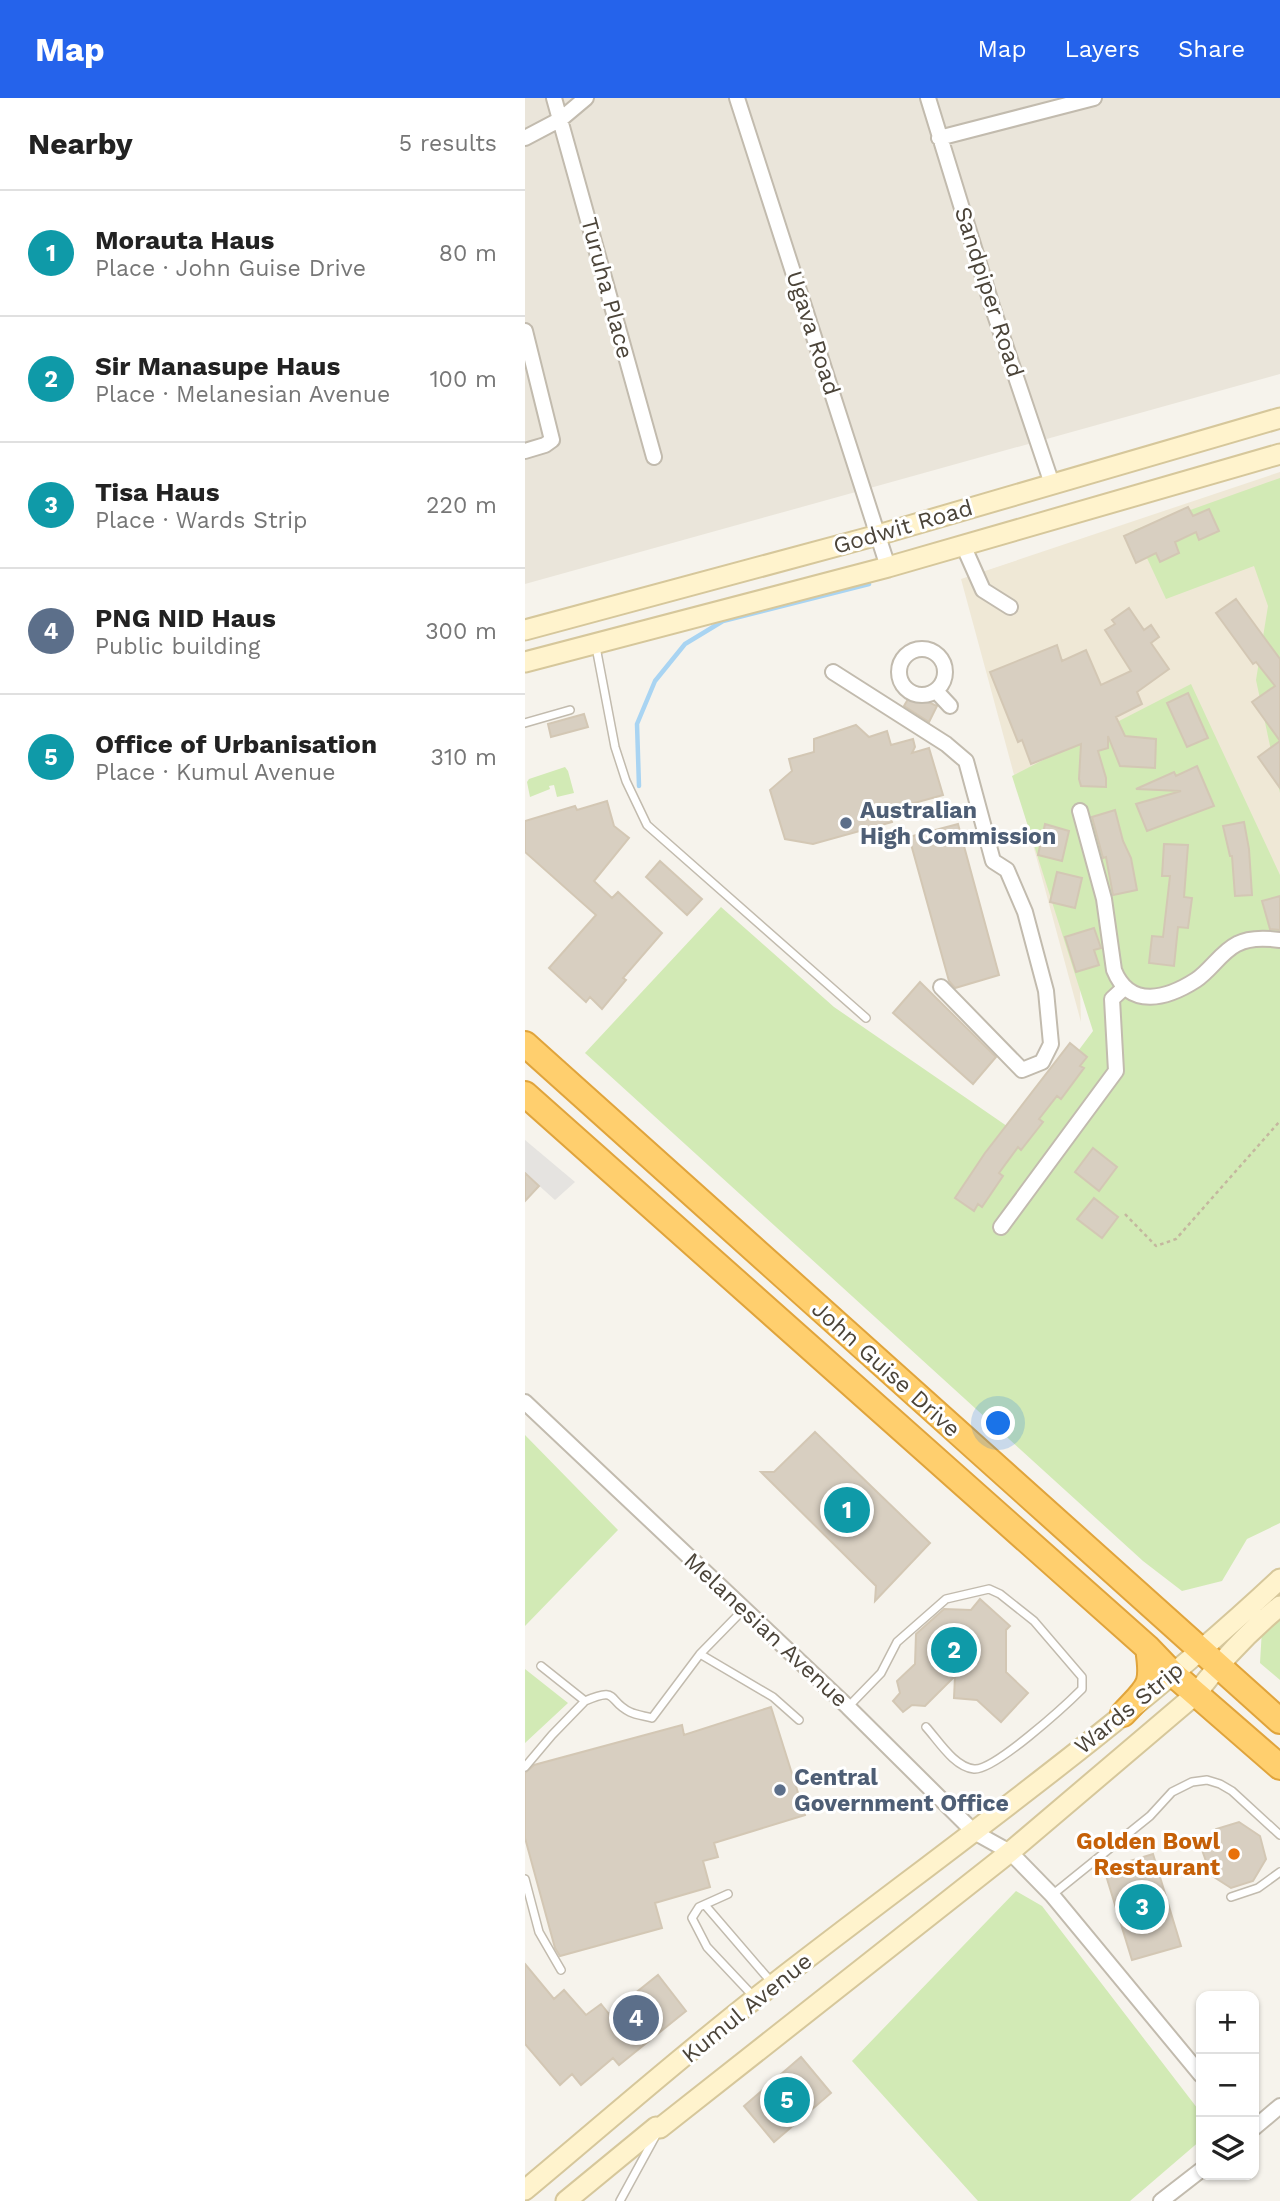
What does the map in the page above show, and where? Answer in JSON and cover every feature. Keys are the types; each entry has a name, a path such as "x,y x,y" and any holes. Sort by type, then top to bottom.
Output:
{"highway":[{"name":"John Guise Drive","path":"525,1044 1280,1721"},
{"name":"John Guise Drive","path":"525,1094 1280,1767"},
{"path":"1123,1714 1145,1690 1152,1675 1148,1648"}],"street":[{"name":"Turuha Place","path":"554,98 654,457"},
{"path":"525,138 561,119 586,98"},
{"name":"Ugava Road","path":"737,98 888,567"},
{"name":"Sandpiper Road","path":"928,98 992,306 1052,484"},
{"path":"939,138 1094,98"},
{"path":"525,331 552,440 525,451"},
{"name":"Godwit Road","path":"525,630 878,535 1280,418"},
{"name":"Godwit Road","path":"525,662 888,567 1280,454"},
{"path":"963,545 983,590 1010,607"},
{"path":"926,650 933,653 943,664 944,679 936,691 924,695 911,693 906,689 899,672 902,660 912,651 926,650"},
{"path":"833,672 946,744 966,761 993,861 1007,870 1025,912 1046,991 1051,1044 1042,1062 1022,1070 941,987"},
{"path":"895,711 906,689"},
{"path":"936,691 950,706"},
{"path":"1080,811 1104,899 1114,970 1118,981 1125,987 1142,997 1157,997 1198,979 1238,943 1268,938 1280,940"},
{"path":"1001,1227 1117,1070 1111,999 1125,987"},
{"name":"Melanesian Avenue","path":"525,1402 848,1707 974,1832 1010,1852 1052,1895 1196,2069"},
{"name":"Wards Strip","path":"1010,1852 1196,1694 1209,1659 1280,1580"},
{"name":"Wards Strip","path":"974,1832 1173,1674 1209,1659 1280,1606"},
{"name":"Kumul Avenue","path":"525,2190 773,1984 974,1832"},
{"name":"Kumul Avenue","path":"566,2201 656,2127 660,2128 1010,1852"},
{"path":"1259,2124 1280,2106"},
{"path":"1161,2201 1196,2174"}],"lane":[{"path":"595,643 615,747 626,781 647,825 866,1018"},
{"path":"525,723 570,710"},
{"path":"848,1707 881,1673 897,1642 946,1600 989,1589 1000,1594 1034,1621 1082,1676 1082,1689 1063,1708 991,1764 975,1769 959,1763 926,1727"},
{"path":"525,1767 586,1701 601,1694 611,1695 627,1711 652,1718 700,1654 744,1609"},
{"path":"700,1654 773,1697 799,1720"},
{"path":"541,1666 586,1701"},
{"path":"1052,1895 1150,1816 1173,1793 1192,1782 1207,1780 1220,1784 1239,1797 1280,1835"},
{"path":"1231,1897 1258,1888 1280,1872"},
{"path":"525,1879 539,1931 561,1970"},
{"path":"728,1894 699,1907 692,1918 707,1947 756,1998"},
{"path":"705,1905 773,1984"},
{"path":"620,2201 660,2128"}],"path":[{"path":"1125,1214 1156,1246 1176,1239 1280,1121"}],"shaded area":[{"path":"525,98 1280,98 1280,374 525,584"},
{"path":"1280,472 1280,946 1080,990 1081,1022 961,579"},
{"path":"525,1140 575,1182 555,1200 525,1173"}],"green space":[{"path":"1280,478 1280,793 1256,680 1268,606 1254,566 1166,599 1134,530"},
{"path":"1191,684 1280,875 1280,1523 1247,1539 1222,1581 1182,1591 1143,1561 585,1053 721,907 834,1007 1017,1133 1093,1031 1012,776"},
{"path":"565,767 574,793 557,797 554,785 530,797 527,782 529,779"},
{"path":"525,1435 618,1530 525,1626"},
{"path":"1280,1615 1280,1680 1260,1663 1262,1629"},
{"path":"525,1669 568,1703 525,1743"},
{"path":"1016,1891 1042,1906 1196,2106 1196,2144 1130,2201 978,2201 852,2061"}],"building":[{"path":"1188,507 1193,516 1209,509 1219,531 1199,540 1196,532 1175,542 1179,553 1160,562 1156,553 1136,563 1124,536"},
{"path":"1236,599 1280,659 1280,741 1252,702 1275,686 1256,662 1253,664 1216,613"},
{"path":"1129,608 1144,630 1151,625 1159,637 1151,643 1169,669 1137,692 1142,704 1116,717 1125,736 1156,739 1155,768 1120,766 1108,736 1108,748 1098,751 1106,787 1081,786 1081,744 1031,764 1022,740 1018,742 990,672 1057,645 1062,661 1086,650 1101,685 1131,671 1105,630 1115,624 1112,620"},
{"path":"1188,693 1208,738 1187,747 1167,703"},
{"path":"911,694 937,706 929,722 904,706"},
{"path":"584,714 588,727 551,737 548,724"},
{"path":"856,725 869,737 887,731 891,745 913,739 915,747 912,753 929,748 943,795 889,810 892,822 813,844 785,839 770,790 792,771 789,759 814,752 814,739"},
{"path":"1280,741 1280,788 1258,757"},
{"path":"1197,766 1214,806 1147,831 1136,804 1181,791 1136,789 1174,772 1176,776"},
{"path":"607,801 614,826 629,838 594,881 612,898 618,892 662,933 623,978 626,980 602,1009 590,997 586,1002 549,968 596,915 525,852 525,821 575,806 577,810"},
{"path":"1115,810 1123,841 1131,858 1137,890 1113,895 1106,857 1103,858 1092,817"},
{"path":"1244,822 1252,895 1235,896 1232,856 1223,826"},
{"path":"958,824 999,975 955,988 949,981 909,837"},
{"path":"1045,824 1069,831 1062,861 1038,855"},
{"path":"1164,844 1188,845 1184,897 1192,898 1188,928 1178,927 1174,966 1149,963 1152,936 1163,937 1170,876 1162,876"},
{"path":"660,861 702,899 687,915 646,877"},
{"path":"1057,872 1082,878 1075,908 1050,902"},
{"path":"1280,896 1280,930 1270,929 1262,901"},
{"path":"1094,928 1101,948 1094,950 1099,965 1076,972 1065,937"},
{"path":"920,982 996,1057 973,1084 893,1013"},
{"path":"1070,1043 1087,1057 1080,1066 1084,1068 1061,1099 1057,1096 1039,1119 1043,1122 1021,1150 1018,1147 999,1173 1003,1176 982,1207 978,1204 974,1211 955,1198 985,1153"},
{"path":"1093,1148 1117,1167 1099,1191 1075,1172"},
{"path":"525,1173 539,1186 525,1201"},
{"path":"1094,1198 1118,1217 1102,1238 1077,1219"},
{"path":"815,1432 930,1543 875,1601 876,1586 761,1472 774,1472"},
{"path":"980,1599 1010,1626 1006,1630 1006,1672 1028,1693 1001,1722 977,1700 954,1698 955,1676 925,1706 912,1705 903,1712 893,1701 900,1693 897,1681 915,1664 916,1634 944,1609 971,1610"},
{"path":"771,1707 805,1815 714,1843 718,1857 703,1861 710,1887 655,1903 662,1928 560,1956 555,1948 525,1838 525,1773 534,1765 682,1725 684,1735"},
{"name":"Golden Bowl Restaurant","path":"1239,1822 1260,1836 1266,1859 1253,1881 1231,1888 1211,1875 1202,1850 1216,1829"},
{"path":"1153,1854 1181,1946 1132,1960 1104,1869"},
{"path":"525,1964 554,1999 564,1990 586,2015 601,2004 609,2014 658,1975 686,2011 619,2065 613,2058 581,2085 572,2074 560,2085 525,2044"},
{"path":"801,2057 831,2093 774,2142 744,2106"}],"waterway":[{"path":"639,786 637,724 655,681 685,644 723,621 869,584"}],"place":[{"name":"Australian High Commission","path":"846,823"},
{"name":"Morauta Haus","path":"847,1510"},
{"name":"Sir Manasupe Haus","path":"954,1650"},
{"name":"Central Government Office","path":"780,1790"},
{"name":"Golden Bowl Restaurant","path":"1234,1854"},
{"name":"Tisa Haus","path":"1142,1907"},
{"name":"PNG NID Haus","path":"636,2018"},
{"name":"Office of Urbanisation","path":"787,2100"}]}
